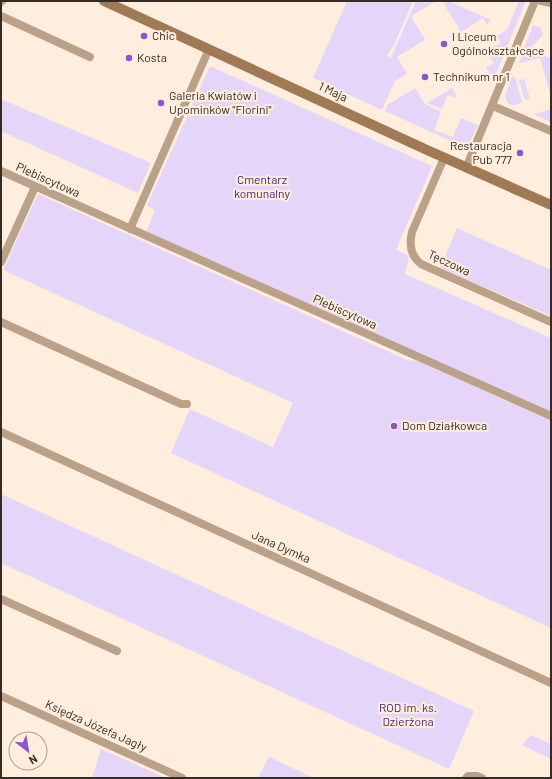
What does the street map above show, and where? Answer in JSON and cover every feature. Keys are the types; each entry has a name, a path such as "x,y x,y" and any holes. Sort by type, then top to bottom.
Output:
{"street":[{"name":"1 Maja","path":"104,1 444,158 551,205"},
{"path":"466,168 493,106 535,1"},
{"path":"541,1 551,3"},
{"path":"1,16 90,57"},
{"path":"130,229 209,49"},
{"path":"493,106 551,131"},
{"name":"Tęczowa","path":"444,158 412,232 410,244 415,258 421,264 551,322"},
{"name":"Plebiscytowa","path":"1,171 551,416"},
{"path":"1,262 35,187"},
{"path":"1,322 181,404 187,404"},
{"name":"Jana Dymka","path":"1,432 551,683"},
{"path":"2,601 117,652"},
{"name":"Księdza Józefa Jagły","path":"1,696 182,778"},
{"path":"466,778 468,776 477,776 482,778"}],"green space":[{"path":"347,1 413,1 393,47 387,55 391,58 416,1 437,1 411,16 425,40 397,57 407,74 395,81 382,110 313,78"},
{"path":"448,1 491,20 487,25 483,18 461,32 444,4"},
{"path":"519,1 526,1 495,76 489,73 486,68 494,63 489,56 485,58 483,54 501,43 497,36 507,30"},
{"path":"533,25 540,27 543,35 531,48 523,51"},
{"path":"532,51 551,58 551,97 540,58 519,62 522,55"},
{"name":"Cmentarz komunalny","path":"210,66 432,166 396,250 409,256 405,274 551,338 551,414 146,232 155,211 147,205"},
{"path":"512,76 515,77 522,102 514,106 508,103 505,96"},
{"path":"524,79 530,99 525,100 519,80"},
{"path":"415,88 425,104 441,112 434,130 453,137 461,118 478,125 467,148 458,150 451,141 385,111 387,105"},
{"path":"452,88 456,95 455,98 448,95 442,109 427,103"},
{"path":"1,99 151,163 138,193 1,131"},
{"path":"551,109 551,122 535,115 535,114"},
{"path":"38,194 407,360 418,361 551,421 551,628 171,453 190,409 273,447 293,403 3,270"},
{"path":"457,228 551,270 551,316 440,268"},
{"name":"ROD im. ks. Dzierżona","path":"1,494 474,711 449,769 1,563"},
{"path":"531,735 551,744 551,759 522,745"},
{"path":"101,749 166,778 92,778"},
{"path":"269,757 314,778 258,778"}],"place":[{"name":"Chic","path":"144,36"},
{"name":"I Liceum Ogólnokształcące","path":"444,44"},
{"name":"Kosta","path":"129,58"},
{"name":"Technikum nr 1","path":"425,77"},
{"name":"Galeria Kwiatów i Upominków \"Florini\"","path":"161,103"},
{"name":"Restauracja Pub 777","path":"520,153"},
{"name":"Dom Działkowca","path":"394,426"}]}
